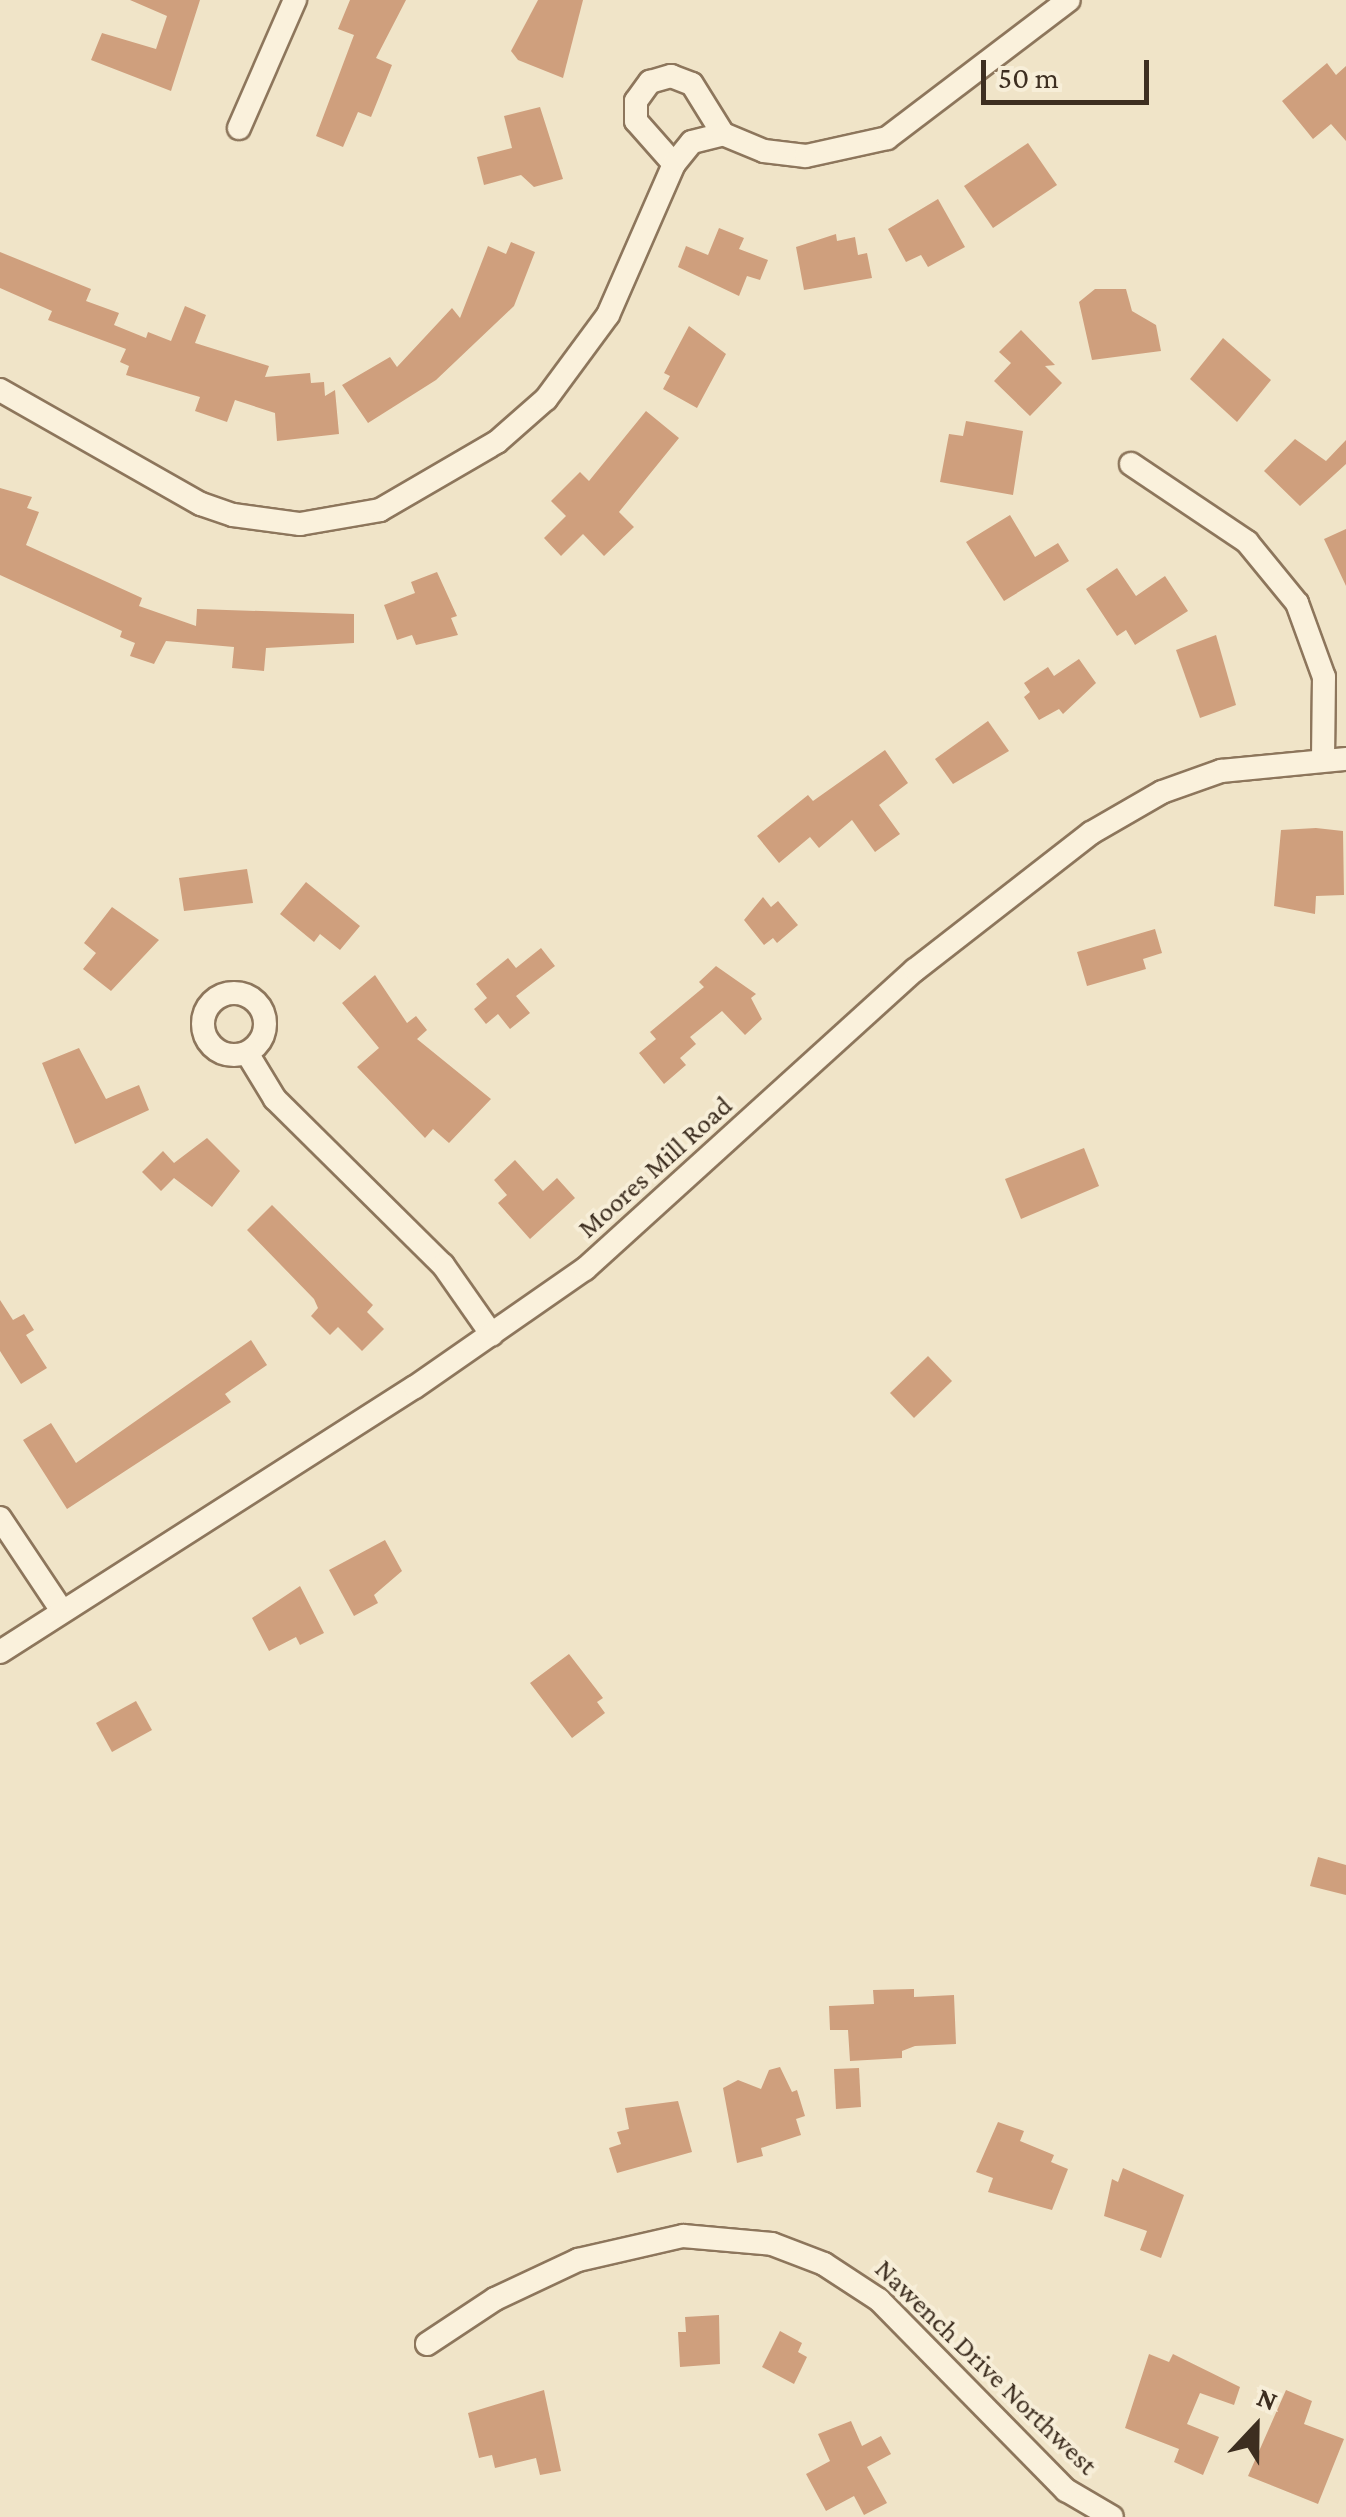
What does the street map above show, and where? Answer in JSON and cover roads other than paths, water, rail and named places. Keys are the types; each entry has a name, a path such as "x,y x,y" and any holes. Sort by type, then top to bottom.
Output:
{"street":[{"path":"239,128 295,0"},
{"path":"674,164 636,121 636,101 650,82 671,76 692,84 723,134 764,151 806,156 886,138 1068,0"},
{"path":"0,390 233,515 300,524 380,510 497,442 569,372 608,314 674,164 692,142 723,134"},
{"path":"1131,464 1247,542 1297,603 1324,677 1334,758"},
{"name":"Moores Mill Road","path":"0,1652 492,1335 631,1233 915,970 1047,863 1189,781 1254,764 1334,758"},
{"path":"246,1053 275,1099 443,1265 492,1335"},
{"path":"0,1518 62,1611"},
{"name":"Nawench Drive Northwest","path":"428,2344 495,2299 578,2260 683,2236 772,2244 824,2264 879,2300 1066,2490 1112,2517"}]}
